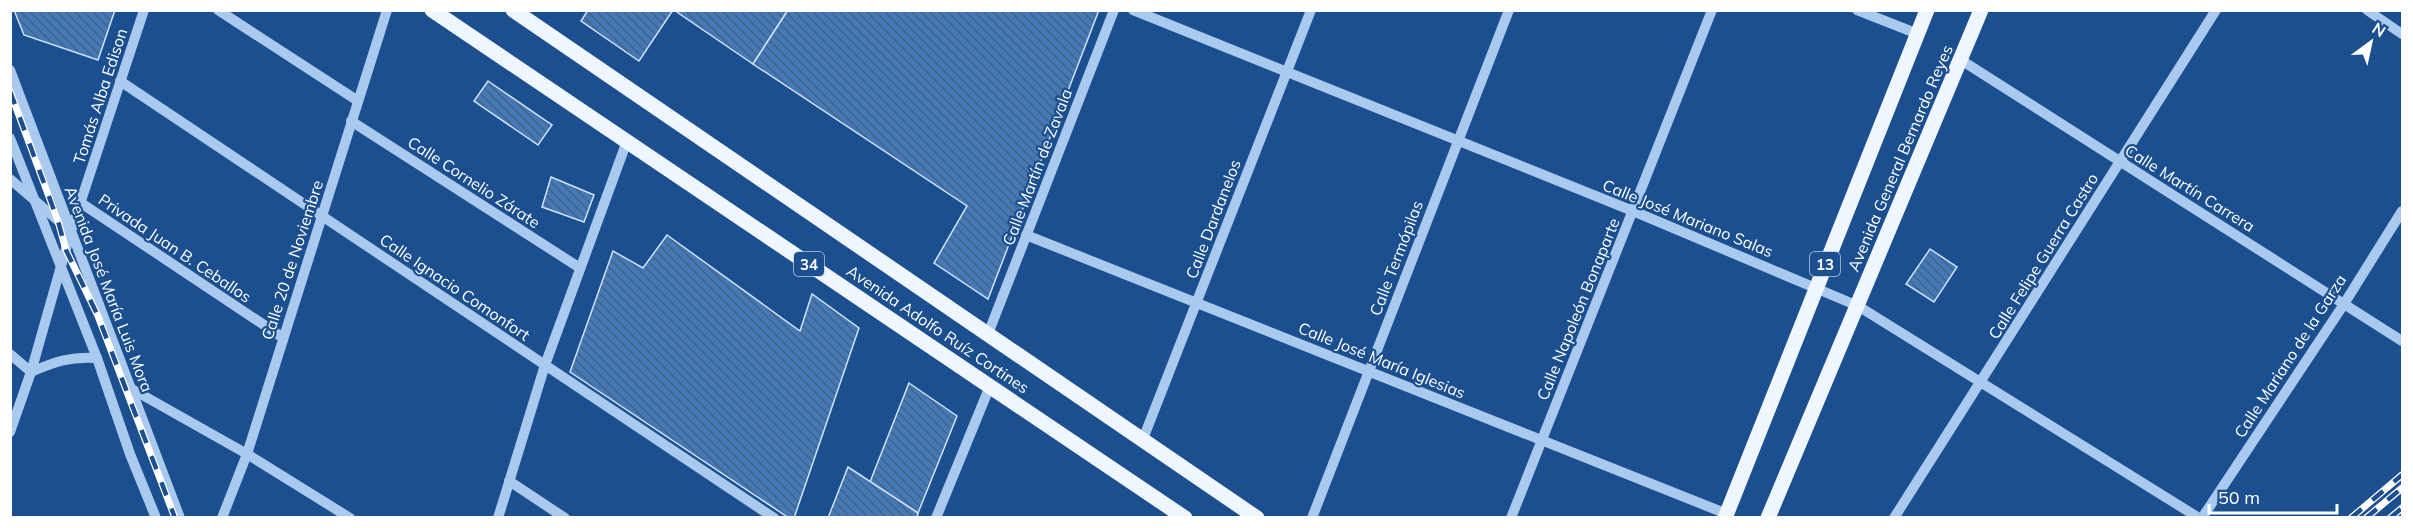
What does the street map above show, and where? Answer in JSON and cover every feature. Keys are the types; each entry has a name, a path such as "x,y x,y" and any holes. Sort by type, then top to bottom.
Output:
{"main road":[{"name":"Avenida Adolfo Ruíz Cortines","path":"432,10 1185,518"},
{"name":"Avenida Adolfo Ruíz Cortines","path":"513,10 1257,518"},
{"name":"Avenida General Bernardo Reyes","path":"1726,516 1927,10"},
{"name":"Avenida General Bernardo Reyes","path":"1768,518 1980,10"}],"street":[{"name":"Tomás Alba Edison","path":"10,432 71,231 144,10"},
{"path":"218,10 358,100"},
{"name":"Calle 20 de Noviembre","path":"222,518 247,454 282,337 387,10"},
{"name":"Calle Martín de Zavala","path":"988,334 1114,10"},
{"name":"Calle José Mariano Salas","path":"1133,10 1633,211 1858,306 2200,518"},
{"name":"Calle Dardanelos","path":"1143,439 1311,10"},
{"name":"Calle Termópilas","path":"1312,518 1509,10"},
{"name":"Calle Napoleón Bonaparte","path":"1511,518 1712,10"},
{"path":"1857,10 1918,34"},
{"name":"Calle Felipe Guerra Castro","path":"1894,518 2216,10"},
{"path":"2367,10 2403,34"},
{"name":"Calle Martín Carrera","path":"1960,60 2403,341"},
{"name":"Avenida José María Luis Mora","path":"10,70 180,518"},
{"name":"Calle Ignacio Comonfort","path":"120,81 774,518"},
{"name":"Calle Cornelio Zárate","path":"351,121 580,268"},
{"path":"10,138 97,358 130,454 156,518"},
{"path":"498,518 545,365 627,141"},
{"path":"10,179 71,231"},
{"name":"Privada Juan B. Ceballos","path":"81,203 282,337"},
{"name":"Calle Mariano de la Garza","path":"2200,518 2344,304 2403,211"},
{"name":"Calle José María Iglesias","path":"1026,235 1726,516"},
{"path":"10,354 30,372 58,359 78,356 97,358"},
{"path":"936,518 990,386"},
{"path":"130,388 247,454 350,518"},
{"path":"508,481 565,518"}],"building":[{"path":"14,10 115,10 98,60 24,35"},
{"path":"588,10 673,10 639,61 581,21"},
{"path":"674,10 788,10 753,64"},
{"path":"788,10 1099,10 988,299 934,263 967,206 753,64"},
{"path":"488,81 552,125 538,145 474,101"},
{"path":"551,177 594,195 584,222 542,207"},
{"path":"667,235 800,331 812,294 859,328 794,518 789,518 570,372 613,251 643,268"},
{"path":"1930,249 1957,267 1934,302 1906,284"},
{"path":"909,383 957,416 918,513 870,482"},
{"path":"848,467 918,513 917,518 828,518"}],"railway":[{"path":"10,91 58,221 66,250 98,316 175,518"},
{"path":"2351,518 2402,475"},
{"path":"2366,518 2402,488"},
{"path":"2390,518 2402,508"}]}
